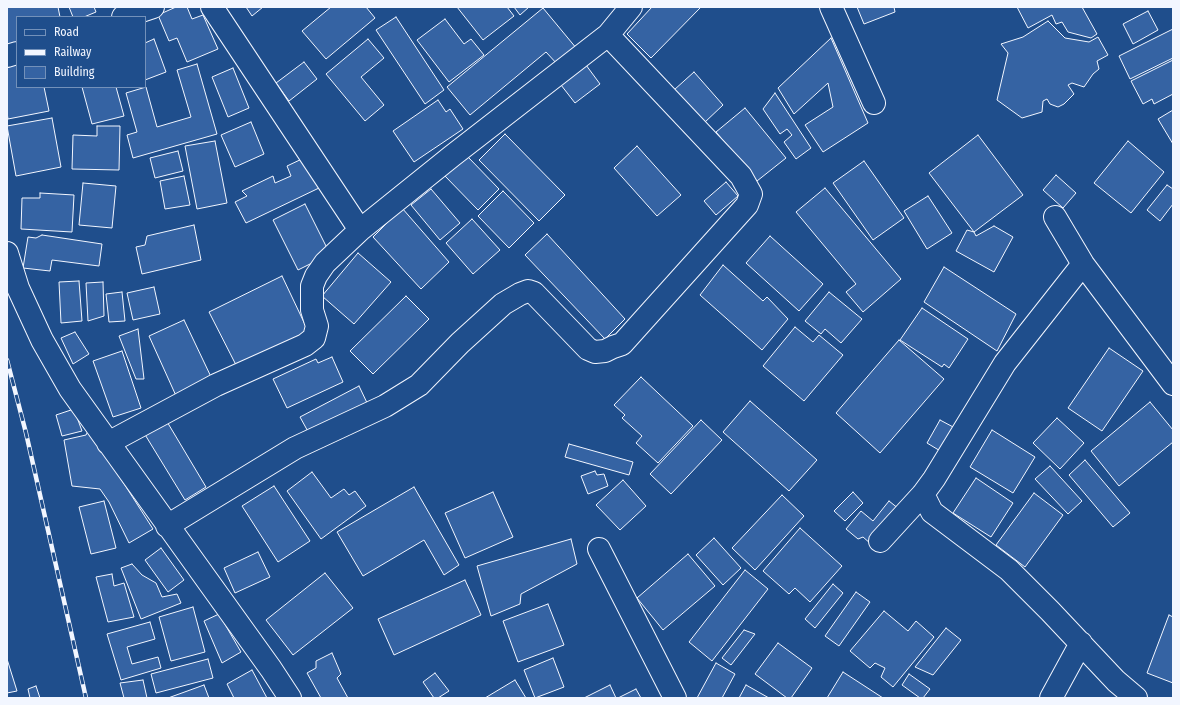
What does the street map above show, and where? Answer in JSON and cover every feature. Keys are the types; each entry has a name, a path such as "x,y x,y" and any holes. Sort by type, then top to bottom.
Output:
{"street":[{"path":"126,16 153,7"},
{"path":"212,7 360,230"},
{"path":"108,443 216,385 306,345 314,338 317,326 312,310 312,286 316,276 325,263 360,230 452,156 608,35 631,7"},
{"path":"831,7 874,103"},
{"path":"168,526 295,448 384,406 419,385 460,343 504,304 520,294 528,291 534,293 588,349 595,352 605,351 613,346 622,344 747,205 752,194 741,176 608,35"},
{"path":"1055,217 1083,264 1173,384"},
{"path":"7,253 18,288 42,340 70,389 271,669 290,698"},
{"path":"880,541 923,494 934,479 1006,363 1083,264"},
{"path":"923,494 932,512 1009,570 1116,681 1136,698"},
{"path":"599,549 675,698"},
{"path":"1051,698 1081,643"}],"building":[{"path":"7,7 58,7 60,16 16,16 16,49 7,52"},
{"path":"69,7 94,7 96,12 86,16 73,16"},
{"path":"176,7 187,7 192,19 203,15 218,49 187,62 177,38 169,41 158,15"},
{"path":"246,7 263,7 252,16"},
{"path":"331,7 366,7 375,18 326,59 302,31"},
{"path":"457,7 507,7 514,16 483,40"},
{"path":"514,7 529,7 520,15"},
{"path":"652,7 701,7 651,58 627,34"},
{"path":"857,7 894,7 895,12 864,24"},
{"path":"1017,7 1082,7 1097,34 1091,38 1068,32 1062,22 1056,24 1052,15 1028,28"},
{"path":"543,8 577,49 558,65 546,52 470,115 447,87"},
{"path":"1148,11 1158,30 1133,44 1123,24"},
{"path":"396,17 444,90 425,104 376,30"},
{"path":"445,19 464,44 471,39 484,55 449,82 417,40"},
{"path":"1048,21 1065,38 1089,42 1098,37 1108,55 1097,61 1099,69 1093,74 1084,87 1072,83 1068,85 1074,94 1064,104 1058,107 1050,104 1047,99 1043,101 1042,112 1022,118 997,100 1008,53 1001,44 1023,37"},
{"path":"1173,29 1173,58 1130,79 1119,56"},
{"path":"831,38 868,123 823,152 805,125 833,107 828,83 794,114 778,88"},
{"path":"154,39 166,72 146,80 146,43"},
{"path":"368,39 384,58 361,77 384,105 365,121 326,74"},
{"path":"1173,60 1173,94 1154,104 1152,99 1143,104 1131,81"},
{"path":"16,61 16,88 44,88 49,111 8,119 7,63"},
{"path":"304,62 317,79 289,101 276,83"},
{"path":"197,64 217,134 133,158 127,135 137,132 126,93 146,87 157,127 191,117 177,70"},
{"path":"586,65 600,84 575,103 561,85"},
{"path":"233,68 249,108 228,117 212,77"},
{"path":"694,72 723,105 704,123 674,90"},
{"path":"82,88 116,88 124,116 92,124"},
{"path":"775,93 811,148 796,159 784,142 792,135 787,129 780,134 763,109"},
{"path":"438,100 446,112 450,109 463,129 414,162 393,131"},
{"path":"745,108 786,158 757,181 716,132"},
{"path":"1173,110 1173,144 1158,119"},
{"path":"52,118 61,167 16,176 7,126"},
{"path":"251,122 264,154 235,167 221,135"},
{"path":"97,126 120,126 119,170 72,169 73,135 97,136"},
{"path":"505,134 565,195 539,221 479,160"},
{"path":"978,135 1023,195 974,232 929,173"},
{"path":"215,141 227,203 197,209 185,146"},
{"path":"1128,141 1164,172 1131,213 1094,183"},
{"path":"637,146 681,195 657,216 614,168"},
{"path":"178,151 183,171 155,178 150,158"},
{"path":"468,157 499,189 478,210 444,175 460,160 463,162"},
{"path":"304,158 319,188 246,223 235,202 247,196 242,191 273,176 275,183 291,176 287,166"},
{"path":"864,161 904,218 873,240 833,183"},
{"path":"1056,175 1076,193 1063,208 1043,190"},
{"path":"184,176 190,205 165,209 160,181"},
{"path":"726,182 738,196 716,215 704,201"},
{"path":"83,183 116,186 112,228 79,225"},
{"path":"1167,185 1173,189 1173,204 1160,221 1147,210"},
{"path":"825,188 901,279 863,312 846,292 856,284 796,212"},
{"path":"431,189 460,223 440,240 411,205"},
{"path":"503,191 534,223 509,248 478,216"},
{"path":"40,193 74,195 72,232 21,229 22,198 40,198"},
{"path":"928,196 952,233 927,249 904,211"},
{"path":"305,204 330,254 298,270 273,220"},
{"path":"402,208 449,262 421,289 373,237"},
{"path":"472,219 500,250 473,274 446,243"},
{"path":"194,225 201,260 142,274 136,247 145,245 147,236"},
{"path":"994,226 1013,237 994,272 956,251 967,230 974,232 976,236"},
{"path":"547,234 625,319 605,339 525,255"},
{"path":"42,235 102,244 99,266 52,260 50,271 23,268 28,237 36,238"},
{"path":"770,236 823,284 799,311 746,263"},
{"path":"358,253 391,282 354,324 322,296"},
{"path":"723,265 763,301 767,297 788,319 762,350 700,295"},
{"path":"944,267 1016,314 997,351 924,302"},
{"path":"282,276 310,335 236,365 209,312"},
{"path":"79,281 82,321 61,323 59,282"},
{"path":"103,282 104,316 88,321 86,283"},
{"path":"154,287 160,314 133,320 127,293"},
{"path":"122,292 125,321 109,322 106,294"},
{"path":"829,292 862,319 841,343 825,329 821,334 805,321"},
{"path":"406,296 429,319 373,374 350,351"},
{"path":"922,308 968,339 949,368 944,364 942,367 900,340"},
{"path":"184,320 213,381 177,398 149,336"},
{"path":"795,327 813,342 819,335 843,355 804,401 763,366"},
{"path":"138,329 144,379 136,379 119,336"},
{"path":"75,332 89,354 73,364 61,338"},
{"path":"899,340 944,379 880,453 836,413"},
{"path":"1109,348 1143,371 1102,431 1068,408"},
{"path":"122,351 141,408 113,417 93,361"},
{"path":"332,357 343,382 287,408 273,379 316,359 318,363"},
{"path":"641,377 693,426 658,463 636,443 642,436 622,418 625,415 614,405"},
{"path":"359,386 369,407 311,437 300,417"},
{"path":"750,401 817,460 789,491 723,432"},
{"path":"1150,402 1173,430 1173,442 1119,486 1091,451"},
{"path":"74,409 82,431 62,436 56,415"},
{"path":"1057,418 1084,443 1060,469 1033,443"},
{"path":"166,420 206,487 185,500 144,433"},
{"path":"701,420 722,440 671,494 650,474"},
{"path":"940,420 955,428 942,452 927,443"},
{"path":"89,429 153,529 129,543 109,502 100,489 72,486 64,440 86,435"},
{"path":"992,430 1035,457 1013,493 970,467"},
{"path":"569,444 633,462 629,475 565,457"},
{"path":"1085,460 1130,513 1113,527 1069,475"},
{"path":"1050,466 1082,501 1068,514 1035,479"},
{"path":"595,471 597,475 604,474 608,486 588,494 581,476"},
{"path":"312,472 331,498 344,489 349,495 355,491 366,506 321,539 287,491"},
{"path":"976,478 1013,503 991,537 953,513"},
{"path":"623,480 646,506 620,530 596,505"},
{"path":"274,486 310,541 278,562 242,506"},
{"path":"414,487 459,565 444,575 424,540 363,576 337,532"},
{"path":"493,492 513,537 465,558 445,513"},
{"path":"853,492 863,503 845,521 834,511"},
{"path":"1034,493 1063,515 1025,567 996,545"},
{"path":"782,495 804,516 755,570 732,548"},
{"path":"104,501 116,548 91,554 79,507"},
{"path":"889,501 899,509 871,544 863,537 858,539 846,529 861,511 873,521"},
{"path":"800,528 842,566 810,602 795,588 789,594 763,571"},
{"path":"714,538 741,568 723,585 696,555"},
{"path":"571,539 577,564 521,594 520,604 491,616 477,566"},
{"path":"161,548 184,580 168,592 145,560"},
{"path":"258,552 270,577 235,593 224,568"},
{"path":"688,554 715,586 663,630 637,598"},
{"path":"132,564 142,575 156,583 162,597 177,594 181,603 141,619 121,568"},
{"path":"745,570 768,589 712,661 689,642"},
{"path":"325,573 353,608 293,655 266,620"},
{"path":"112,574 114,586 124,583 134,617 108,622 96,577"},
{"path":"465,580 481,615 394,655 378,619"},
{"path":"833,584 843,593 815,628 805,619"},
{"path":"856,592 870,602 839,646 825,636"},
{"path":"548,604 564,645 518,662 503,621"},
{"path":"193,607 205,652 171,661 159,617"},
{"path":"884,611 908,631 916,621 934,637 893,687 881,677 885,668 875,663 870,668 850,651"},
{"path":"219,614 241,652 222,663 204,621"},
{"path":"1169,615 1173,617 1173,683 1147,673"},
{"path":"150,622 155,639 127,647 132,664 158,657 161,668 121,680 107,634"},
{"path":"946,628 961,640 933,675 915,667"},
{"path":"744,630 755,634 731,665 722,658"},
{"path":"778,643 812,668 791,698 787,698 755,674"},
{"path":"332,653 341,674 337,678 348,698 321,698 307,673 316,668 316,661"},
{"path":"553,658 564,687 535,698 524,670"},
{"path":"7,659 17,691 7,693"},
{"path":"208,659 213,678 156,693 151,674"},
{"path":"716,663 735,674 722,698 697,698"},
{"path":"252,670 267,698 234,698 227,684"},
{"path":"843,672 883,698 827,698"},
{"path":"435,673 449,691 438,698 434,698 423,682"},
{"path":"909,674 930,689 923,698 920,698 902,685"},
{"path":"143,680 147,698 124,698 120,683"},
{"path":"515,680 526,698 485,698"},
{"path":"204,685 209,698 168,698"},
{"path":"610,685 616,698 584,698"},
{"path":"746,685 769,698 739,698"},
{"path":"36,686 40,698 30,698 28,689"},
{"path":"636,689 641,698 618,698"}],"railway":[{"path":"7,360 26,433 86,698"}]}
